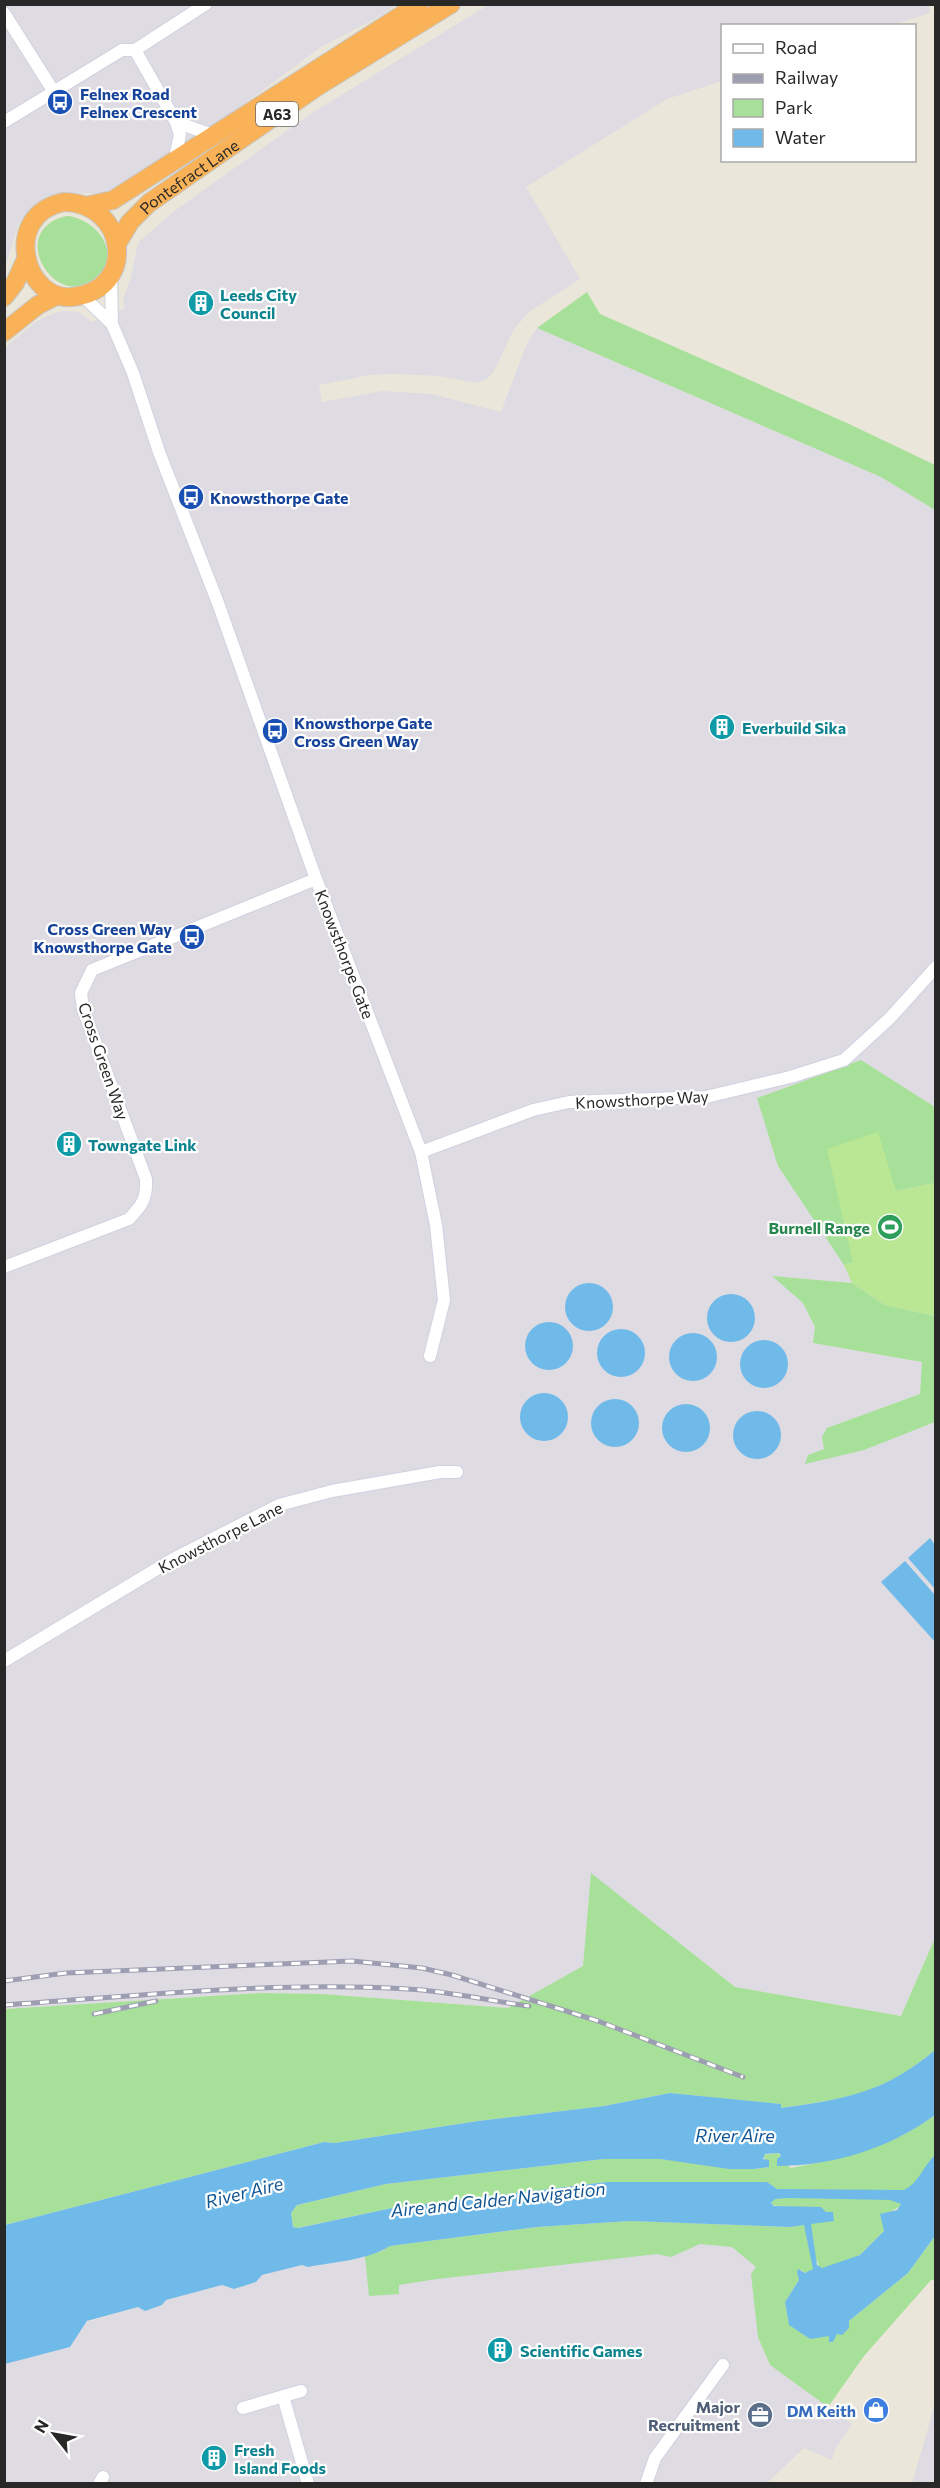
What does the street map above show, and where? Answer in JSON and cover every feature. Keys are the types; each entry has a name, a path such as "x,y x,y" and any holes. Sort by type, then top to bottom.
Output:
{"highway":[{"name":"Pontefract Lane","path":"86,206 113,200 419,4"},
{"name":"Pontefract Lane","path":"118,242 130,222 148,203 318,86 451,4"},
{"name":"A63","path":"4,297 15,283 26,259 25,236 30,222 40,211 51,205 75,202 86,206"},
{"path":"86,206 106,222 118,242"},
{"name":"A63","path":"111,275 118,255 118,242"},
{"path":"26,259 38,280 56,296"},
{"path":"4,332 38,305 56,296 82,295 102,288 111,275"}],"street":[{"path":"4,122 122,50 135,50 206,4"},
{"path":"4,13 54,92"},
{"path":"135,50 176,122 180,135 174,162"},
{"path":"176,122 215,136"},
{"name":"Knowsthorpe Gate","path":"111,275 112,324 133,373 159,452 218,603 316,879 421,1152 436,1225 444,1300 430,1356"},
{"name":"Knowsthorpe Gate","path":"82,295 112,324"},
{"name":"Cross Green Way","path":"4,1267 129,1219 140,1208 147,1194 146,1179 83,1009 81,993 92,970 316,879"},
{"name":"Knowsthorpe Way","path":"421,1152 533,1110 560,1104 606,1099 706,1097 790,1077 844,1060 890,1018 936,967"},
{"name":"Knowsthorpe Lane","path":"4,1661 175,1557 279,1504 332,1491 440,1472 457,1472"},
{"path":"646,2484 655,2458 723,2365"},
{"path":"243,2408 301,2391"},
{"path":"284,2396 308,2484"}],"shaded area":[{"path":"5,5 396,5 382,15 321,47 222,120 103,194 78,193 46,196 18,225 5,268"},
{"path":"488,5 929,5 930,13 895,24 721,24 721,81 667,99 526,187 580,279 529,312 514,329 494,371 487,379 477,383 440,376 394,374 370,375 319,385 322,402 383,391 432,394 501,412 527,343 537,328 881,477 935,510 935,1107 861,1060 758,1098 844,1265 853,1262 827,1149 878,1132 896,1191 935,1183 935,1316 885,1305 852,1283 773,1276 803,1303 815,1327 813,1343 922,1362 920,1394 827,1428 825,1449 810,1454 864,1450 935,1422 935,1938 901,2016 735,1987 591,1874 583,1966 508,2008 322,1994 262,1993 5,2009 5,348 35,322 62,311 79,312 92,322 125,308 123,299 131,277 138,243 173,212 309,115"},
{"path":"630,2221 765,2226 758,2337 770,2365 852,2424 835,2449 832,2460 804,2448 767,2483 5,2484 5,2364 70,2347 87,2322 138,2307 162,2305 166,2300 222,2285 234,2289 256,2282 262,2275 302,2265 309,2267 537,2227"},
{"path":"935,2404 935,2483 913,2483 913,2480"}],"green space":[{"path":"66,216 86,222 101,236 106,245 108,255 106,265 100,274 85,285 69,286 55,280 44,268 38,253 39,238 47,225"},
{"path":"587,292 600,314 847,423 935,465 935,510 881,477 537,328"},
{"path":"861,1060 935,1107 935,1183 896,1191 854,1262 844,1265 778,1166 757,1098"},
{"name":"Burnell Range","path":"878,1132 896,1191 935,1183 935,1316 885,1305 852,1283 844,1265 853,1262 827,1149"},
{"path":"772,1276 852,1283 885,1305 935,1316 935,1422 864,1450 805,1464 808,1455 824,1449 822,1437 827,1428 920,1394 922,1362 813,1343 815,1327 803,1303"},
{"path":"591,1873 735,1987 901,2016 935,1938 935,2050 916,2065 880,2085 824,2101 780,2108 780,2104 670,2093 604,2106 478,2121 335,2143 324,2142 5,2225 5,2009 262,1993 322,1994 508,2008 583,1966"},
{"path":"935,2115 935,2155 917,2180 899,2198 897,2201 901,2203 901,2206 890,2212 884,2231 860,2255 826,2268 819,2268 817,2260 813,2270 805,2273 801,2270 799,2280 785,2302 790,2323 805,2336 837,2334 849,2321 908,2273 935,2236 935,2280 931,2280 864,2356 828,2407 770,2365 758,2337 751,2274 756,2267 732,2247 700,2244 671,2257 657,2254 437,2279 399,2285 399,2294 369,2296 365,2256 390,2246 537,2227 630,2221 790,2227 816,2222 826,2212 772,2205 772,2200 788,2189 777,2189 767,2182 607,2182 392,2208 293,2227 291,2213 297,2205 386,2184 604,2159 660,2159 754,2169 769,2167 763,2155 778,2153 781,2156 779,2159 791,2168 866,2150 902,2135"}],"water":[{"path":"584,1283 594,1283 606,1290 613,1302 613,1312 606,1324 594,1331 584,1331 569,1320 565,1312 565,1302 576,1287"},
{"path":"726,1294 736,1294 748,1301 755,1313 755,1323 748,1335 736,1342 726,1342 711,1331 707,1323 707,1313 718,1298"},
{"path":"544,1322 554,1322 566,1329 573,1341 573,1351 566,1363 554,1370 544,1370 529,1359 525,1351 525,1341 536,1326"},
{"path":"616,1329 626,1329 638,1336 645,1348 645,1358 638,1370 626,1377 616,1377 601,1366 597,1358 597,1348 608,1333"},
{"path":"688,1333 698,1333 710,1340 717,1352 717,1362 710,1374 698,1381 688,1381 673,1370 669,1362 669,1352 680,1337"},
{"path":"759,1340 769,1340 781,1347 788,1359 788,1369 781,1381 769,1388 759,1388 744,1377 740,1369 740,1359 751,1344"},
{"path":"539,1393 549,1393 561,1400 568,1412 568,1422 561,1434 549,1441 539,1441 524,1430 520,1422 520,1412 531,1397"},
{"path":"610,1399 620,1399 632,1406 639,1418 639,1428 632,1440 620,1447 610,1447 595,1436 591,1428 591,1418 602,1403"},
{"path":"681,1404 691,1404 703,1411 710,1423 710,1433 703,1445 691,1452 681,1452 666,1441 662,1433 662,1423 673,1408"},
{"path":"752,1411 762,1411 774,1418 781,1430 781,1440 774,1452 762,1459 752,1459 737,1448 733,1440 733,1430 744,1415"},
{"path":"930,1538 935,1545 935,1589 908,1558"},
{"path":"905,1561 935,1595 935,1642 881,1582"},
{"path":"935,2050 935,2115 899,2137 839,2159 777,2166 777,2159 781,2156 779,2153 765,2154 763,2159 769,2160 769,2167 729,2169 660,2159 604,2159 386,2184 297,2205 291,2213 293,2227 298,2228 392,2208 607,2182 767,2182 777,2189 904,2190 917,2179 935,2155 935,2236 908,2273 849,2321 849,2328 842,2335 837,2334 833,2342 829,2342 829,2336 810,2339 789,2325 785,2302 799,2280 798,2269 805,2273 813,2269 804,2225 790,2227 630,2221 537,2227 390,2246 350,2260 308,2267 302,2265 262,2275 256,2282 234,2289 222,2285 166,2300 162,2305 145,2311 138,2307 87,2321 70,2347 5,2364 5,2225 324,2142 335,2143 478,2121 604,2106 670,2093 781,2104 781,2108 863,2092 881,2085","holes":["789,2198 890,2200 901,2204 897,2210 880,2214 884,2231 860,2255 822,2268 817,2265 811,2224 834,2221 833,2212 826,2212 821,2207 774,2206 771,2203 775,2199"]}],"railway":[{"path":"4,1981 66,1973 352,1961 422,1968 452,1975 598,2021 743,2077"},
{"path":"4,2005 256,1988 357,1987 423,1990 529,2006"},
{"path":"94,2014 156,2001"}],"place":[{"name":"Felnex Road Felnex Crescent","path":"60,102"},
{"name":"Leeds City Council","path":"201,303"},
{"name":"Knowsthorpe Gate","path":"191,497"},
{"name":"Everbuild Sika","path":"722,727"},
{"name":"Knowsthorpe Gate Cross Green Way","path":"275,731"},
{"name":"Cross Green Way Knowsthorpe Gate","path":"192,937"},
{"name":"Towngate Link","path":"69,1144"},
{"name":"Burnell Range","path":"890,1227"},
{"name":"Scientific Games","path":"500,2350"},
{"name":"DM Keith","path":"876,2410"},
{"name":"Major Recruitment","path":"760,2415"},
{"name":"Fresh Island Foods","path":"214,2458"}],"water label":[{"name":"River Aire","path":"735,2135"},
{"name":"River Aire","path":"244,2192"},
{"name":"Aire and Calder Navigation","path":"498,2199"}]}
